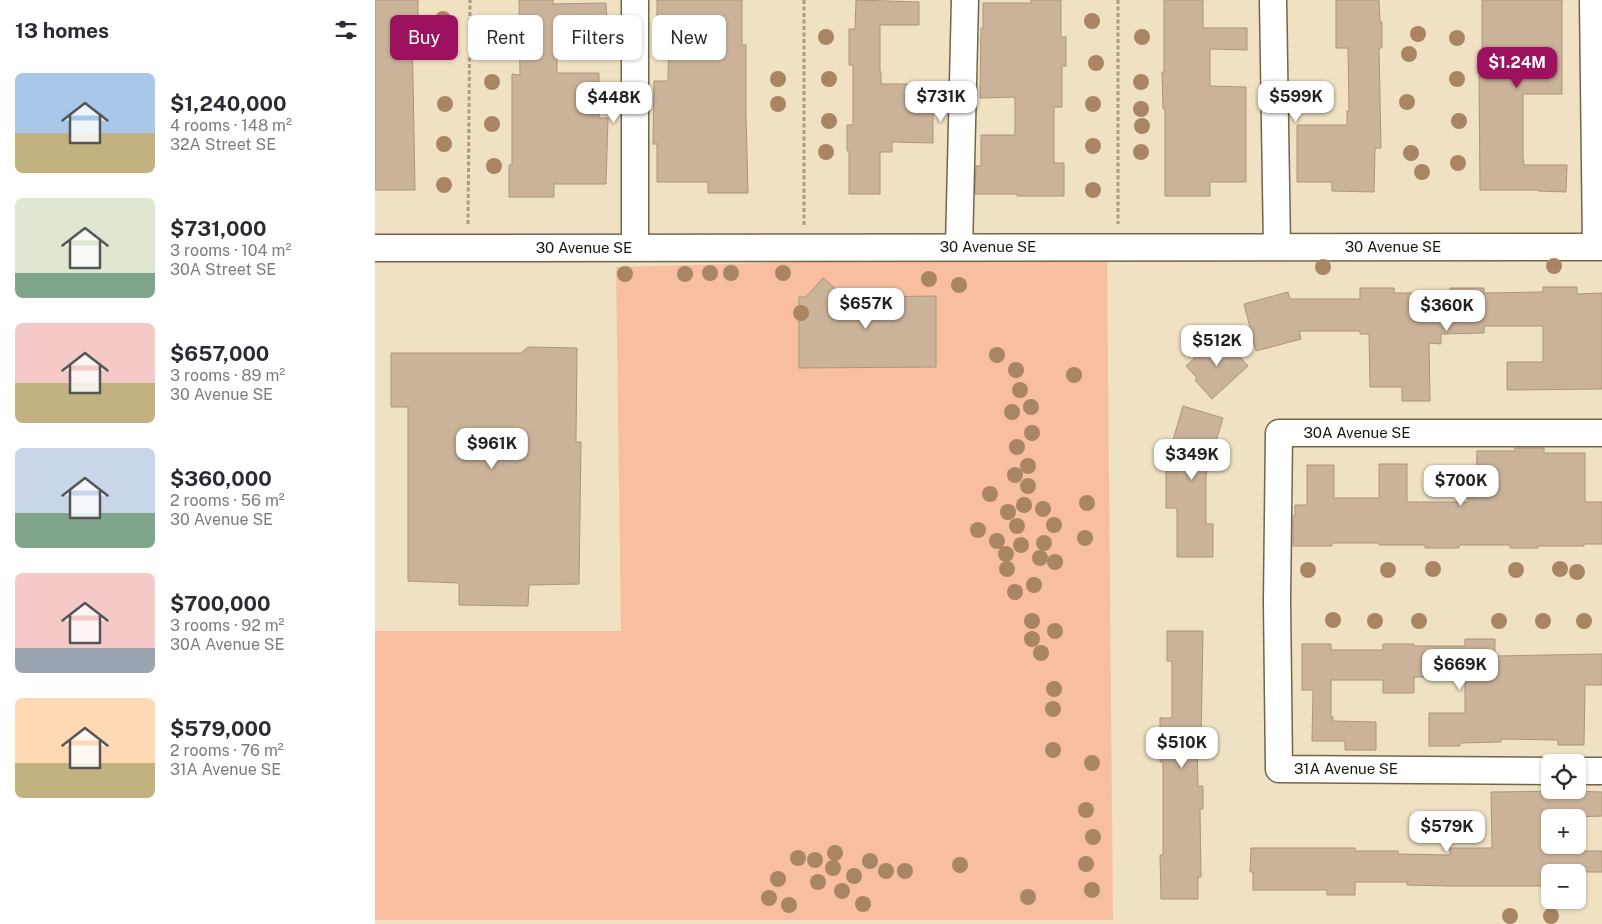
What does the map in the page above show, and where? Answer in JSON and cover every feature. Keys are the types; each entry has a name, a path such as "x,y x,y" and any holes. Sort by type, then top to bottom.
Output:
{"street":[{"path":"635,0 635,248"},
{"path":"959,248 965,0"},
{"path":"1273,0 1277,247"},
{"path":"1593,0 1599,247"},
{"name":"30 Avenue SE","path":"375,248 1599,247"},
{"name":"30A Avenue SE","path":"1277,601 1279,433 1602,433"},
{"name":"31A Avenue SE","path":"1277,601 1279,769 1541,771"},
{"path":"1586,771 1602,771"}],"path":[{"path":"468,248 470,0"},
{"path":"804,0 804,248"},
{"path":"1117,0 1118,248"}],"shaded area":[{"path":"1107,255 1113,920 375,920 375,631 621,631 616,267"}],"building":[{"path":"375,0 418,0 418,15 390,15 390,60 413,60 415,190 375,190"},
{"path":"519,0 553,0 553,4 606,3 606,15 553,15 553,60 557,60 557,73 599,73 599,118 608,118 606,184 554,184 554,197 509,197 509,165 512,165 512,74 520,75 520,60 543,60 543,15 519,15"},
{"path":"657,0 742,0 742,45 746,45 748,193 708,193 708,182 657,182 657,144 653,144 654,81 668,81 668,60 726,60 726,15 657,15"},
{"path":"856,0 919,2 919,25 880,25 881,84 933,84 933,143 892,142 892,152 880,152 880,194 849,194 847,125 853,125 853,65 849,65 849,29 855,29"},
{"path":"1031,0 1061,0 1061,37 1066,37 1066,66 1062,66 1062,107 1054,107 1054,163 1064,163 1064,196 975,194 976,166 981,166 981,135 1015,135 1015,97 980,98 983,3 1031,3"},
{"path":"1164,0 1203,0 1203,28 1247,28 1247,50 1210,49 1210,86 1246,87 1246,182 1210,182 1210,196 1165,196 1165,109 1163,109 1162,72 1164,72"},
{"path":"1336,0 1379,0 1380,22 1382,22 1382,48 1379,48 1381,148 1375,148 1374,192 1332,191 1332,182 1297,182 1297,125 1347,125 1347,111 1349,111 1348,48 1336,48"},
{"path":"1482,0 1562,0 1562,94 1523,94 1523,157 1524,165 1567,165 1566,192 1480,190 1479,76 1482,76"},
{"path":"823,278 836,289 866,289 866,297 936,296 936,367 799,368 799,297 806,297"},
{"path":"1543,287 1577,287 1577,294 1602,293 1602,389 1507,390 1507,362 1543,362 1543,326 1484,326 1484,333 1441,334 1441,344 1429,343 1430,401 1402,401 1402,387 1370,387 1369,334 1360,334 1360,331 1299,331 1301,339 1256,351 1244,304 1288,292 1290,299 1360,299 1360,288 1394,288 1394,293 1450,293 1450,288 1484,288 1484,293 1543,292"},
{"path":"1220,335 1248,366 1212,399 1195,380 1197,378 1186,366"},
{"path":"528,347 577,348 576,442 581,442 579,584 529,585 528,606 459,605 459,583 408,581 408,407 391,407 391,353 521,353"},
{"path":"1183,406 1223,418 1206,475 1206,524 1213,524 1213,557 1177,557 1177,508 1166,508 1166,464"},
{"path":"1515,448 1544,448 1544,453 1585,453 1585,502 1602,502 1602,544 1538,546 1538,548 1510,548 1510,545 1459,545 1459,548 1425,548 1425,545 1379,545 1379,543 1332,543 1332,546 1293,546 1295,505 1307,505 1307,465 1334,465 1334,498 1379,498 1379,464 1407,464 1407,502 1468,502 1468,498 1476,498 1477,451 1515,451"},
{"path":"1167,631 1203,631 1201,740 1197,740 1198,786 1203,786 1203,809 1200,809 1201,877 1198,877 1198,899 1161,899 1160,855 1163,855 1163,762 1160,762 1160,718 1172,718 1172,661 1167,661"},
{"path":"1465,639 1495,639 1495,656 1602,654 1602,685 1585,685 1584,745 1558,745 1558,740 1501,739 1501,742 1460,743 1460,746 1429,746 1429,713 1465,713 1465,677 1414,677 1414,693 1383,693 1383,680 1331,680 1331,717 1333,717 1333,721 1376,722 1376,750 1345,750 1345,741 1312,741 1313,690 1302,690 1302,644 1331,644 1331,650 1383,650 1383,644 1465,646"},
{"path":"1541,791 1541,799 1586,799 1586,792 1602,792 1602,816 1586,817 1586,809 1541,809 1541,854 1586,854 1586,851 1602,851 1602,872 1586,872 1586,864 1541,864 1541,886 1450,886 1407,885 1407,882 1355,882 1355,895 1327,895 1327,890 1253,890 1253,872 1250,872 1251,848 1355,848 1355,851 1398,851 1398,854 1450,855 1450,848 1492,848 1491,792"}]}
